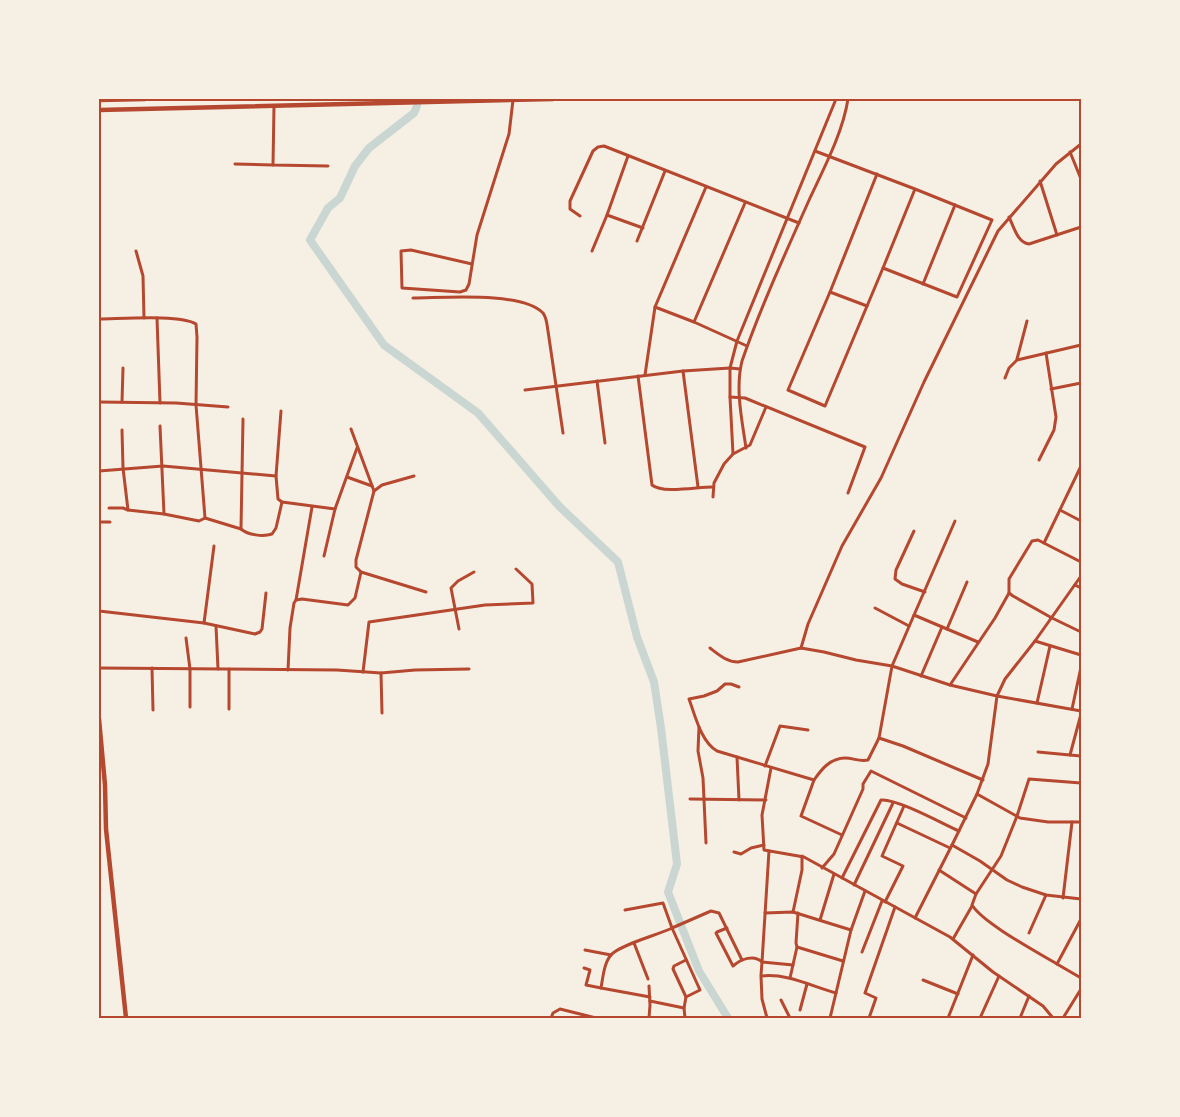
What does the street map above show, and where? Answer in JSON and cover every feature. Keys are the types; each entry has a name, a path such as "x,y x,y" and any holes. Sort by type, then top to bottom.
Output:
{"main road":[{"path":"99,100 145,99"},
{"path":"99,110 553,99"},
{"path":"99,719 105,785 106,829 126,1018"}],"street":[{"path":"733,454 730,368 737,341 836,99"},
{"path":"746,448 740,398 740,369 747,346 829,156 846,112 848,99"},
{"path":"472,264 411,250 401,251 402,288 460,292 466,290 469,284 479,227 509,134 513,100"},
{"path":"273,165 274,106"},
{"path":"801,648 808,624 842,546 881,478 924,382 998,231 1056,164 1081,144"},
{"path":"580,216 570,209 570,201 593,151 598,147 604,146 799,223"},
{"path":"815,152 877,174 992,220 958,297 883,268"},
{"path":"1070,152 1081,180"},
{"path":"592,251 628,156"},
{"path":"235,164 328,166"},
{"path":"637,241 665,171"},
{"path":"877,174 788,390 825,406 915,189"},
{"path":"1040,181 1057,236"},
{"path":"645,375 655,307 706,187"},
{"path":"694,322 745,202"},
{"path":"923,284 955,205"},
{"path":"607,215 642,228"},
{"path":"1009,217 1024,243 1037,242 1081,227"},
{"path":"136,251 143,276 144,318"},
{"path":"830,292 867,306"},
{"path":"413,298 484,297 510,301 534,308 542,313 545,317 563,433"},
{"path":"655,307 747,346"},
{"path":"157,318 160,403"},
{"path":"99,319 157,318 188,320 196,324 196,405 206,518"},
{"path":"1005,378 1008,368 1016,360 1027,321"},
{"path":"1016,360 1081,345"},
{"path":"1039,460 1054,430 1056,411 1046,353"},
{"path":"122,402 123,368"},
{"path":"525,390 683,371 740,369"},
{"path":"683,371 698,487"},
{"path":"638,376 652,485 655,488 665,490 712,487"},
{"path":"597,381 605,443"},
{"path":"1051,389 1081,382"},
{"path":"730,397 745,398 865,447 848,493"},
{"path":"99,402 228,407"},
{"path":"713,497 712,487 724,464 733,454 746,448 754,439 766,407"},
{"path":"281,411 276,476 278,500 312,507 335,509"},
{"path":"242,530 240,525 243,473 243,419"},
{"path":"160,426 164,514"},
{"path":"351,429 374,491 356,560 356,567 361,572 426,592"},
{"path":"122,430 123,468 128,510"},
{"path":"324,556 335,509 358,448"},
{"path":"99,471 163,466 276,476"},
{"path":"1044,543 1081,466"},
{"path":"374,491 382,485 414,476"},
{"path":"347,477 372,486"},
{"path":"109,508 123,508 199,521 206,518 246,533 266,536 272,534 276,528 282,502"},
{"path":"288,670 290,628 312,507"},
{"path":"1060,510 1081,521"},
{"path":"842,836 801,816 814,780 823,768 836,760 846,758 861,762 868,760 879,738 892,666 954,520"},
{"path":"99,522 110,522"},
{"path":"914,531 896,570 895,579 902,584 925,592"},
{"path":"950,685 1009,592 1009,579 1032,541 1038,540 1081,562"},
{"path":"204,623 214,546"},
{"path":"363,672 369,622 486,605 533,602 532,584 516,569"},
{"path":"296,600 302,599 348,605 355,598 361,572"},
{"path":"459,629 451,588 458,581 474,572"},
{"path":"915,918 966,818 983,780 988,764 996,696 1005,679 1052,618 1081,576"},
{"path":"947,629 967,582"},
{"path":"1075,585 1081,588"},
{"path":"1009,592 1052,618 1081,632"},
{"path":"99,611 204,623 255,634 260,632 266,593"},
{"path":"875,608 909,626"},
{"path":"914,616 978,642"},
{"path":"216,626 218,669"},
{"path":"921,676 942,627"},
{"path":"186,638 190,668 190,707"},
{"path":"1035,641 1081,655"},
{"path":"1037,703 1050,646"},
{"path":"710,648 732,662 801,648 892,666 950,685 996,696 1072,709 1081,712 1070,755"},
{"path":"1072,709 1081,667"},
{"path":"99,668 190,668 381,673 469,669"},
{"path":"152,668 153,710"},
{"path":"229,669 229,709"},
{"path":"381,673 382,713"},
{"path":"739,688 731,684 725,684 717,691 704,696 689,698 699,726 710,747 717,751 814,780"},
{"path":"699,726 698,751 704,800 706,843"},
{"path":"765,766 780,726 808,730"},
{"path":"879,738 903,746 983,780"},
{"path":"1038,752 1081,756"},
{"path":"737,757 739,800"},
{"path":"771,768 762,815 764,850 802,856 865,892 953,938 999,976 1043,1006 1054,1018"},
{"path":"822,868 834,854 863,789 863,784 871,771 966,818"},
{"path":"953,938 972,906 976,894 1001,856 1017,816 1028,779 1081,783"},
{"path":"977,794 1017,816 1048,822 1081,822"},
{"path":"690,799 766,800"},
{"path":"842,878 881,800 904,806 959,831"},
{"path":"854,885 893,803"},
{"path":"862,952 884,901 903,866 882,856 904,806"},
{"path":"1063,898 1072,822"},
{"path":"897,823 951,847 992,869 1007,880 1046,895 1081,899"},
{"path":"734,852 741,854 751,848 764,844"},
{"path":"767,1018 762,1000 761,976 769,851"},
{"path":"793,912 802,870 802,856"},
{"path":"939,870 976,894"},
{"path":"820,920 834,874"},
{"path":"830,1018 851,930 865,892"},
{"path":"1029,933 1046,895"},
{"path":"625,910 663,903 672,928 700,990 686,997"},
{"path":"972,906 979,914 1009,935 1081,978"},
{"path":"870,1018 876,998 865,993 895,908"},
{"path":"601,988 606,963 611,955 622,947 711,911 717,911 742,960"},
{"path":"765,913 793,912 851,930"},
{"path":"790,978 797,948 798,913"},
{"path":"1057,964 1081,919"},
{"path":"727,928 716,934 733,966 742,960 755,958 762,962 793,965"},
{"path":"634,943 648,979"},
{"path":"797,948 843,961"},
{"path":"585,950 611,955"},
{"path":"948,1018 973,955"},
{"path":"685,1018 686,997 674,966 686,960"},
{"path":"584,968 590,970 586,985 684,1008"},
{"path":"761,976 779,975 836,993"},
{"path":"980,1018 999,976"},
{"path":"923,980 958,994"},
{"path":"800,1010 807,984"},
{"path":"649,1018 650,986"},
{"path":"1062,1018 1081,989"},
{"path":"1020,1018 1029,996"},
{"path":"781,1000 790,1018"},
{"path":"550,1018 553,1013 560,1009 596,1018"}],"waterway":[{"path":"417,106 414,113 369,148 355,166 340,198 328,208 310,240 384,345 478,413 559,506 618,562 637,637 654,682 661,728 677,864 668,892 699,971 728,1018"}]}
